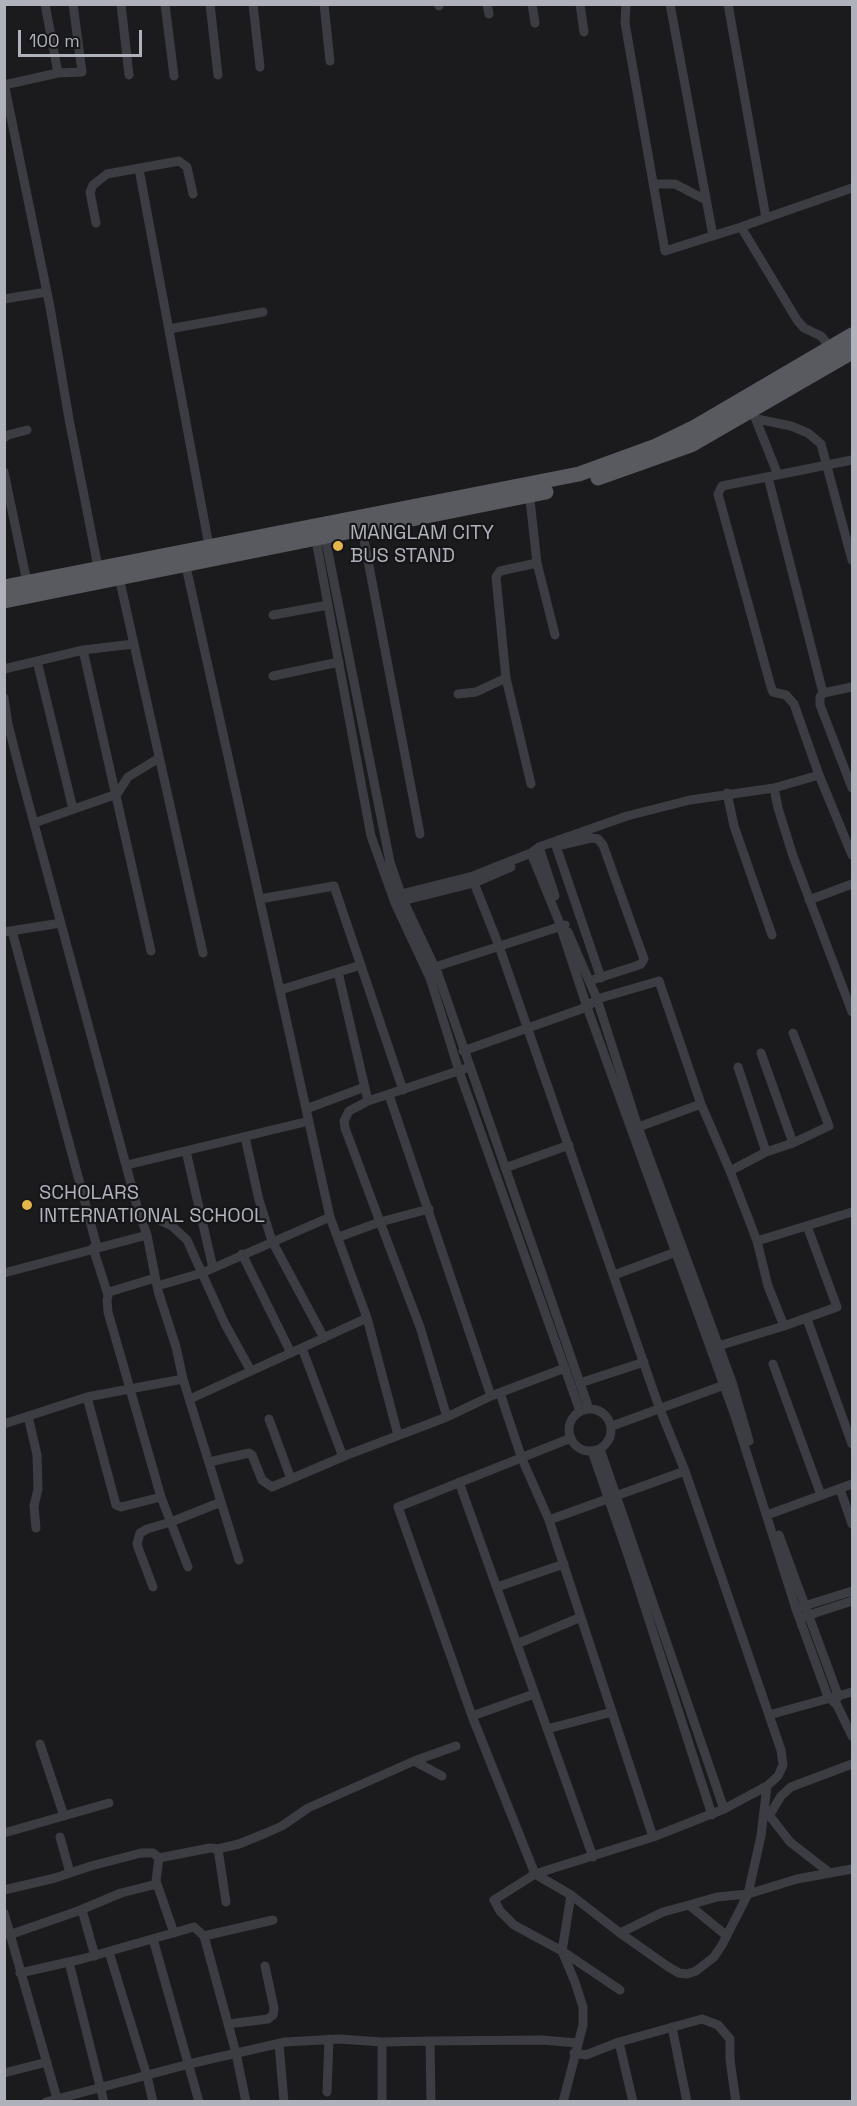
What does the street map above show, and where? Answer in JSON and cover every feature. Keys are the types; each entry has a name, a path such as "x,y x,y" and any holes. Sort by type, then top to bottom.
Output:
{"main road":[{"path":"4,587 27,582 100,574 118,577 184,557 209,546 319,531 362,529 529,491 656,446 733,406 852,335"},
{"path":"4,601 100,574 591,480 691,445 754,415 852,352"}],"street":[{"path":"45,4 58,73"},
{"path":"73,4 82,72 58,73 5,84 100,574"},
{"path":"121,4 129,75"},
{"path":"165,4 174,76"},
{"path":"210,4 218,75"},
{"path":"253,4 260,67"},
{"path":"324,4 330,61"},
{"path":"532,4 535,23"},
{"path":"580,4 584,32"},
{"path":"626,4 625,23 665,251 852,188"},
{"path":"670,4 713,236"},
{"path":"728,4 766,218"},
{"path":"96,223 90,192 93,185 107,174 179,161 187,167 193,194"},
{"path":"139,169 209,546"},
{"path":"654,184 675,184 706,200"},
{"path":"741,227 797,320 804,328 820,336 831,348"},
{"path":"4,299 47,292"},
{"path":"169,329 263,312"},
{"path":"754,415 808,433 821,444 850,540 852,560"},
{"path":"754,415 778,475"},
{"path":"4,438 27,430"},
{"path":"852,460 722,486 718,494 771,687 773,692 786,695 794,704 819,775 852,855"},
{"path":"4,471 27,582"},
{"path":"768,477 823,693 820,697 820,705 852,788"},
{"path":"529,491 537,563 555,635"},
{"path":"362,529 420,834"},
{"path":"319,531 328,605 371,836 430,978 459,1071 565,1368 585,1410"},
{"path":"319,531 398,898 435,967 580,1383 585,1410"},
{"path":"184,557 330,1217 367,1318 398,1436"},
{"path":"531,783 506,678 496,577 500,571 537,563"},
{"path":"118,577 203,954"},
{"path":"273,615 328,605"},
{"path":"4,669 83,650 134,644"},
{"path":"83,650 151,951"},
{"path":"37,661 73,809"},
{"path":"273,676 339,662"},
{"path":"458,694 476,692 506,678"},
{"path":"823,693 852,687"},
{"path":"4,698 6,724 138,1210 147,1234 156,1282 176,1347 183,1379 239,1560"},
{"path":"34,823 117,794 128,777 159,758"},
{"path":"398,898 474,883 537,853 627,816 690,800 774,788 819,775"},
{"path":"774,788 778,808 809,900 852,1012"},
{"path":"727,793 734,826 772,935"},
{"path":"398,898 472,876 556,846 591,838 598,839 603,845 644,959 641,964 589,981"},
{"path":"556,846 602,978"},
{"path":"537,853 563,926 587,1007 635,1129 714,1347"},
{"path":"474,883 499,946 659,1407 685,1471 781,1750 783,1766 778,1776 767,1786 724,1809 653,1837 535,1874 494,1900 500,1911 514,1925 562,1951 620,1990"},
{"path":"809,900 852,884"},
{"path":"260,898 334,885 403,1090"},
{"path":"61,922 8,932 108,1295 109,1318 161,1497 189,1567"},
{"path":"435,967 563,926"},
{"path":"563,926 597,999 635,1129 676,1252 728,1383 769,1514 834,1699 852,1736"},
{"path":"280,990 361,965"},
{"path":"338,972 368,1101"},
{"path":"463,1051 587,1007 597,999 659,981 702,1104 757,1240 768,1286 784,1326"},
{"path":"730,1171 766,1152 793,1143 829,1126 792,1033"},
{"path":"761,1053 793,1143"},
{"path":"447,1417 420,1327 344,1121 349,1111 368,1101 470,1066"},
{"path":"738,1067 766,1152"},
{"path":"306,1109 365,1087"},
{"path":"389,1095 495,1394 549,1520 653,1837"},
{"path":"635,1129 702,1104"},
{"path":"127,1166 309,1121"},
{"path":"244,1137 259,1200 272,1241 324,1338"},
{"path":"505,1168 569,1145"},
{"path":"186,1151 213,1268"},
{"path":"339,1237 380,1222 429,1209"},
{"path":"138,1210 172,1226 187,1240 225,1324 250,1371"},
{"path":"757,1240 852,1212"},
{"path":"108,1295 113,1290 202,1273 330,1217"},
{"path":"714,1347 807,1319 837,1307 807,1226"},
{"path":"4,1273 147,1234"},
{"path":"614,1275 676,1252"},
{"path":"242,1254 291,1353"},
{"path":"190,1399 367,1318"},
{"path":"807,1319 852,1444"},
{"path":"302,1348 343,1457"},
{"path":"580,1383 644,1362"},
{"path":"773,1364 821,1495"},
{"path":"209,1462 249,1452 265,1484 272,1487 447,1417 495,1394 565,1368"},
{"path":"4,1424 87,1397 183,1379"},
{"path":"612,1426 728,1383"},
{"path":"87,1397 116,1505 121,1507 161,1497"},
{"path":"585,1410 604,1413 612,1426 610,1439 596,1450 579,1448 571,1438 570,1423 585,1410"},
{"path":"28,1416 37,1455 38,1489 34,1506 36,1528"},
{"path":"269,1419 291,1479"},
{"path":"571,1438 398,1507 472,1716 535,1874 571,1895 667,1966 679,1973 687,1974 696,1971 709,1961 727,1936 748,1894 767,1812 767,1786"},
{"path":"596,1450 724,1809"},
{"path":"549,1520 685,1471"},
{"path":"459,1482 593,1857"},
{"path":"769,1514 852,1484"},
{"path":"840,1489 852,1524"},
{"path":"613,1498 712,1815"},
{"path":"153,1587 139,1550 140,1533 221,1502"},
{"path":"497,1587 564,1564"},
{"path":"801,1607 852,1591"},
{"path":"805,1617 852,1601"},
{"path":"517,1644 582,1617"},
{"path":"769,1715 834,1699 852,1692"},
{"path":"472,1716 534,1694"},
{"path":"547,1729 612,1712"},
{"path":"40,1744 64,1816"},
{"path":"159,1858 239,1844 282,1826 308,1808 414,1761 456,1746"},
{"path":"414,1761 442,1776"},
{"path":"767,1812 791,1787 852,1764"},
{"path":"4,1833 109,1803"},
{"path":"767,1812 790,1842 830,1873"},
{"path":"60,1837 70,1873"},
{"path":"218,1849 226,1902"},
{"path":"4,1890 121,1857 153,1853 159,1858"},
{"path":"159,1858 157,1884 174,1933"},
{"path":"620,1933 663,1912 717,1897 748,1894 797,1879 852,1869"},
{"path":"9,1935 82,1910 121,1893 157,1884"},
{"path":"563,2102 583,2025 583,2007 576,1982 562,1951 571,1895"},
{"path":"689,1905 727,1936"},
{"path":"82,1910 95,1956"},
{"path":"4,1913 57,2100"},
{"path":"204,1936 273,1920"},
{"path":"20,1974 95,1956 194,1927 204,1936 236,2053 246,2102"},
{"path":"153,1939 199,2102"},
{"path":"108,1952 153,2102"},
{"path":"69,1962 104,2102"},
{"path":"228,2024 267,2019 273,2015 274,2008 265,1966"},
{"path":"574,2053 586,2055 619,2042 702,2019 718,2025 730,2039 730,2060 736,2102"},
{"path":"672,2027 687,2102"},
{"path":"46,2102 189,2064 279,2044 329,2039 382,2042 542,2040 577,2043"},
{"path":"327,2091 329,2039"},
{"path":"430,2041 431,2102"},
{"path":"382,2042 382,2102"},
{"path":"619,2042 633,2102"},
{"path":"279,2044 284,2102"},
{"path":"4,2073 47,2062"}],"place":[{"name":"MANGLAM CITY BUS STAND","path":"338,546"},
{"name":"SCHOLARS INTERNATIONAL SCHOOL","path":"27,1205"}]}
